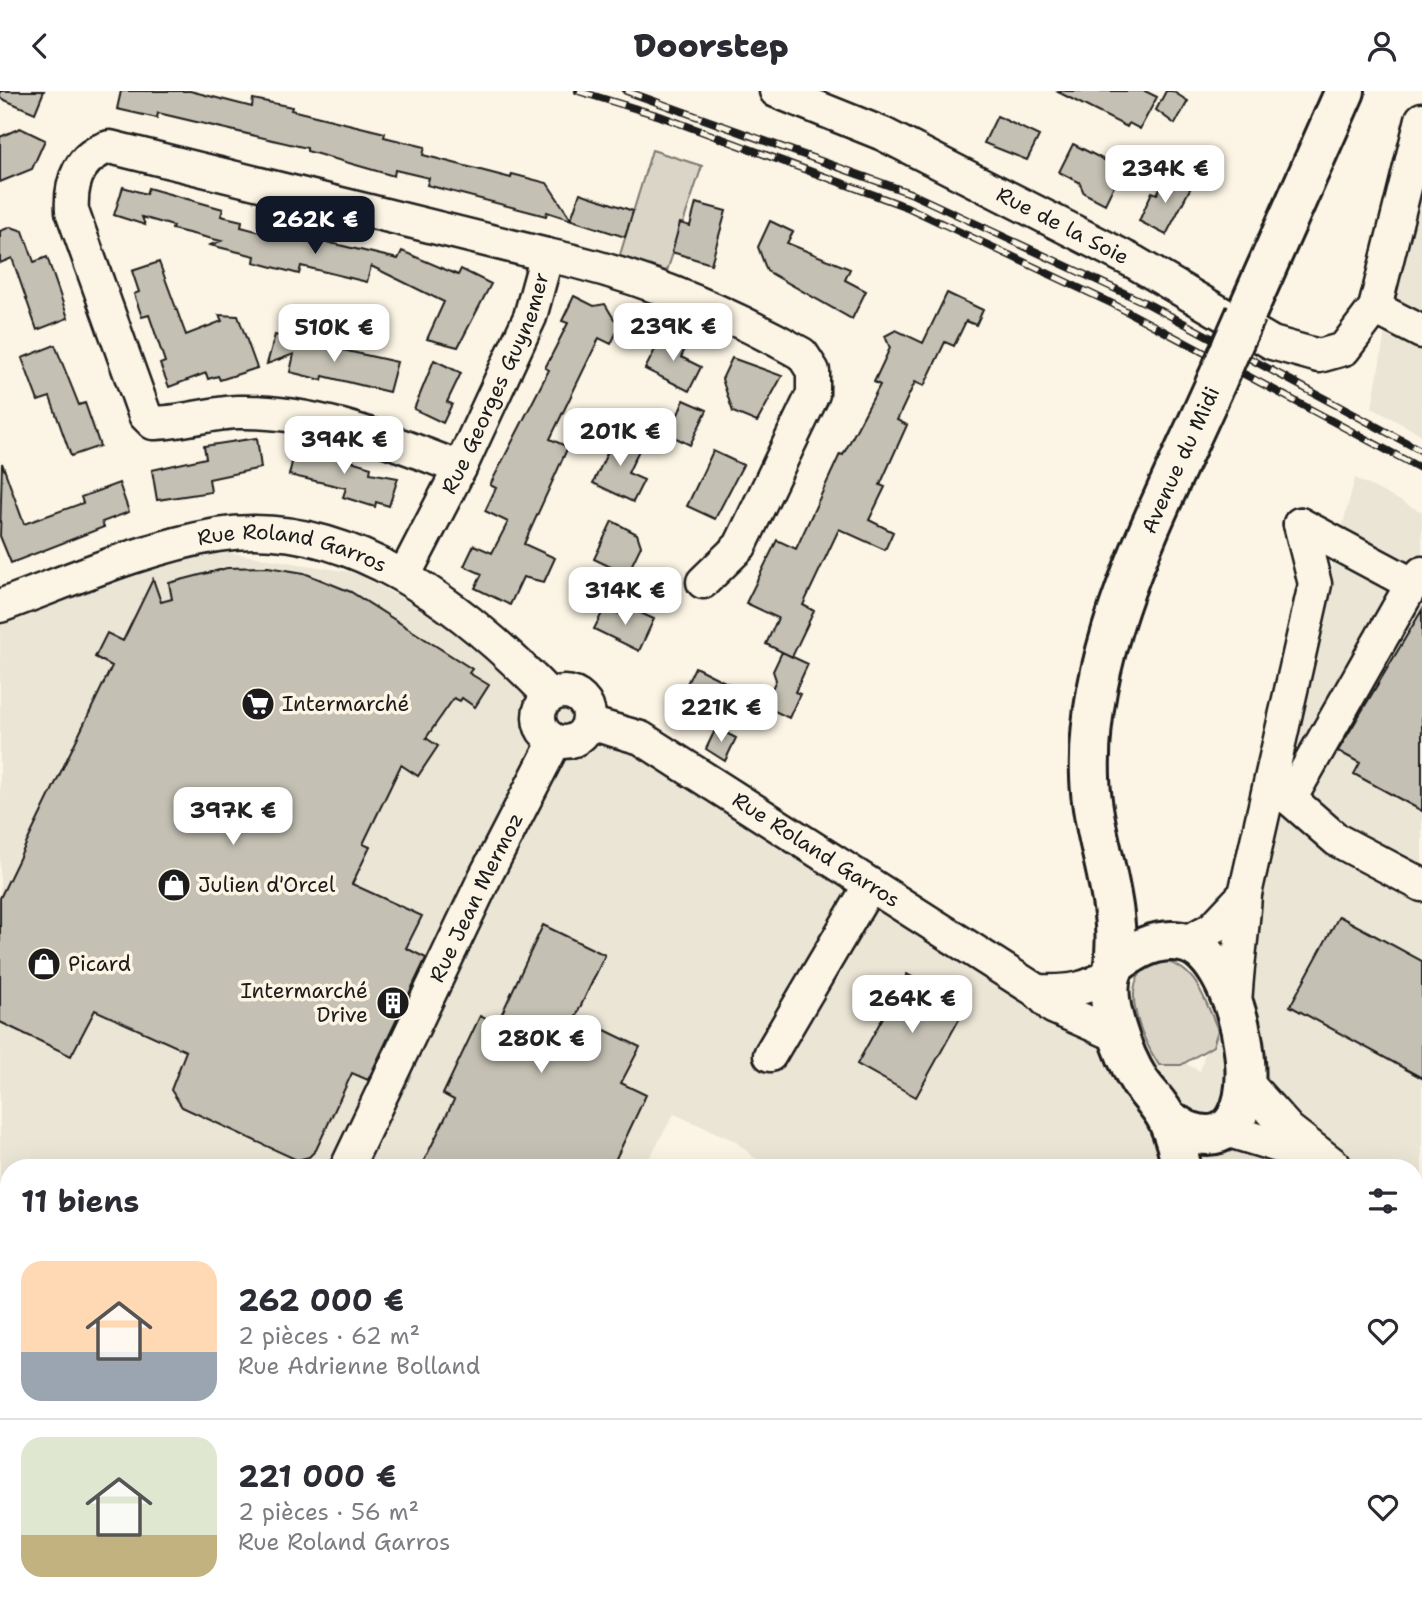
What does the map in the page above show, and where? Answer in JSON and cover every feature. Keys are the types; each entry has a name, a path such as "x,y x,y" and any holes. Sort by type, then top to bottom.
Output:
{"main road":[{"name":"Avenue du Midi","path":"1113,970 1118,942 1090,779 1090,730 1101,669 1117,612 1345,91"},
{"name":"Avenue du Midi","path":"1102,847 1135,909 1149,924 1181,942"},
{"path":"1179,1159 1168,1119 1139,1081 1112,1014 1113,970 1146,944 1181,942 1196,948 1214,967 1235,1009 1245,1054 1245,1081 1240,1111 1209,1159"},
{"path":"1168,1119 1191,1132 1210,1135 1226,1130"}],"street":[{"name":"Rue de la Soie","path":"776,91 883,134 1002,194 1134,262 1272,343 1319,356 1344,349 1375,308"},
{"path":"1422,119 1375,308 1422,333"},
{"path":"460,468 357,428 293,415 237,412 153,423 145,415 72,211 71,191 84,160 95,151 110,147 547,255"},
{"name":"Rue Georges Guynemer","path":"404,576 460,468 530,317 547,255 584,263 682,294 802,354 813,371 813,394 740,546 703,582"},
{"path":"1235,1009 1236,971 1244,931 1245,894 1280,794 1315,585 1300,524 1417,579 1280,794"},
{"name":"Rue Roland Garros","path":"0,607 157,548 220,535 275,533 341,548 404,576 508,653 550,696"},
{"path":"561,691 574,693 584,700 590,711 589,723 576,740 555,741 540,725 542,703 561,691"},
{"name":"Rue Roland Garros","path":"589,723 641,738 1037,991 1053,1007 1119,1036"},
{"name":"Rue Jean Mermoz","path":"351,1159 485,877 555,741"},
{"path":"1280,794 1337,840 1422,885"},
{"path":"770,1055 870,885"},
{"path":"1181,942 1213,928 1245,894"},
{"path":"1037,991 1059,992 1088,987 1113,970"},
{"path":"1245,1081 1289,1130 1327,1159"},
{"path":"1226,1130 1280,1144 1318,1159"}],"shaded area":[{"path":"1422,144 1422,435 1372,408 1408,197"},
{"path":"652,150 702,166 667,271 619,258"},
{"path":"1355,478 1422,512 1422,1159 756,1159 735,1141 674,1114 649,1159 0,1159 0,611 175,544 356,573 772,800 874,903 1200,1071"},
{"path":"1159,961 1172,963 1182,969 1198,985 1218,1030 1213,1046 1181,1065 1159,1065 1145,1039 1135,1008 1137,979 1145,968"}],"building":[{"path":"0,91 44,91 35,113 0,98"},
{"path":"121,91 190,91 252,107 253,99 292,107 291,110 385,133 384,137 425,147 423,155 511,178 512,174 547,183 571,219 580,193 633,211 625,237 547,212 546,216 427,185 429,178 395,170 394,176 307,151 307,148 158,113 157,118 117,109"},
{"path":"1056,91 1145,91 1157,97 1140,129 1129,123 1127,127"},
{"path":"1166,91 1172,91 1188,101 1175,124 1156,110"},
{"path":"997,116 1039,136 1027,160 984,143"},
{"path":"20,128 45,140 32,169 0,182 0,137"},
{"path":"1073,144 1122,169 1105,204 1084,193 1079,182 1059,172"},
{"path":"1167,175 1191,187 1166,235 1139,221 1152,192 1157,194"},
{"path":"123,187 146,194 148,188 223,209 221,216 242,221 241,227 275,236 276,230 398,259 402,251 458,275 461,269 491,284 458,347 427,339 444,302 371,266 367,282 301,266 299,274 254,262 255,256 210,245 221,241 172,229 173,226 142,217 145,225 114,215"},
{"path":"696,203 726,211 711,264 672,252 680,223 690,226"},
{"path":"770,221 793,232 787,243 850,269 845,280 866,291 852,319 767,271 758,247"},
{"path":"11,227 23,231 34,262 47,257 68,318 37,330 12,258 0,263 0,231"},
{"path":"159,262 186,335 222,321 219,315 238,316 257,368 220,380 218,376 208,379 206,373 169,387 160,364 165,362 149,315 142,317 134,294 139,292 132,271"},
{"path":"947,293 983,310 976,325 966,321 954,346 945,342 924,386 915,382 897,420 907,425 880,485 885,487 869,520 893,532 885,550 839,529 803,605 814,611 792,657 766,644 778,618 746,603 777,540 796,549 840,454 843,455 880,385 874,382 890,348 885,336 896,330 923,343"},
{"path":"574,296 594,306 605,304 614,319 621,323 611,344 599,338 550,439 568,447 524,544 555,558 544,582 523,577 510,605 475,588 482,574 464,566 474,545 492,553 508,522 485,511 496,488 490,485 549,370 545,368 568,323 562,321"},
{"path":"663,334 687,345 681,357 701,367 689,391 645,369"},
{"path":"275,335 397,362 389,392 323,376 322,380 290,372 294,354 267,364"},
{"path":"55,345 79,405 85,403 100,446 71,456 50,397 38,401 22,358"},
{"path":"732,358 782,376 757,422 733,412 722,379"},
{"path":"434,360 461,373 447,402 452,404 443,423 414,409"},
{"path":"684,400 707,410 690,445 676,438 672,429"},
{"path":"617,432 642,444 628,473 644,480 633,502 593,483"},
{"path":"257,438 261,468 209,479 211,492 157,500 152,470 206,458 204,446"},
{"path":"296,446 342,456 341,458 371,467 370,473 398,478 389,506 376,502 375,507 343,497 346,488 289,475"},
{"path":"713,451 743,465 715,519 687,506"},
{"path":"2,463 24,524 83,503 81,497 119,483 129,512 102,522 104,527 11,563 0,536"},
{"path":"612,521 637,534 641,546 627,575 594,559"},
{"path":"268,567 304,573 351,592 472,669 469,673 489,685 475,707 462,698 460,701 454,698 426,738 438,746 418,776 401,765 363,844 370,847 352,884 422,916 406,948 426,958 368,1080 352,1073 316,1150 309,1157 301,1159 295,1159 182,1107 171,1090 186,1051 95,1010 71,1056 0,1022 0,898 112,666 95,657 107,633 123,641 153,579 161,602 172,599 169,583 227,568"},
{"path":"605,607 628,618 632,609 654,619 639,651 594,629"},
{"path":"1422,610 1422,811 1354,774 1360,763 1338,751"},
{"path":"782,652 808,664 795,692 800,694 789,718 764,706 776,680 773,671"},
{"path":"695,667 731,685 717,714 681,696"},
{"path":"716,728 736,738 725,761 706,749"},
{"path":"1339,916 1422,961 1422,1078 1290,1006"},
{"path":"543,925 605,955 576,1016 640,1047 621,1083 646,1095 616,1159 425,1159 454,1100 443,1094 480,1016 497,1024"},
{"path":"907,974 966,1007 916,1097 857,1064"}],"railway":[{"path":"578,91 660,116 907,207 1113,304 1422,469"},
{"path":"626,91 910,193 1150,305 1422,451"}],"place":[{"name":"Intermarché","path":"258,704"},
{"name":"Julien d'Orcel","path":"174,885"},
{"name":"Picard","path":"44,964"},
{"name":"Intermarché Drive","path":"393,1003"}]}
